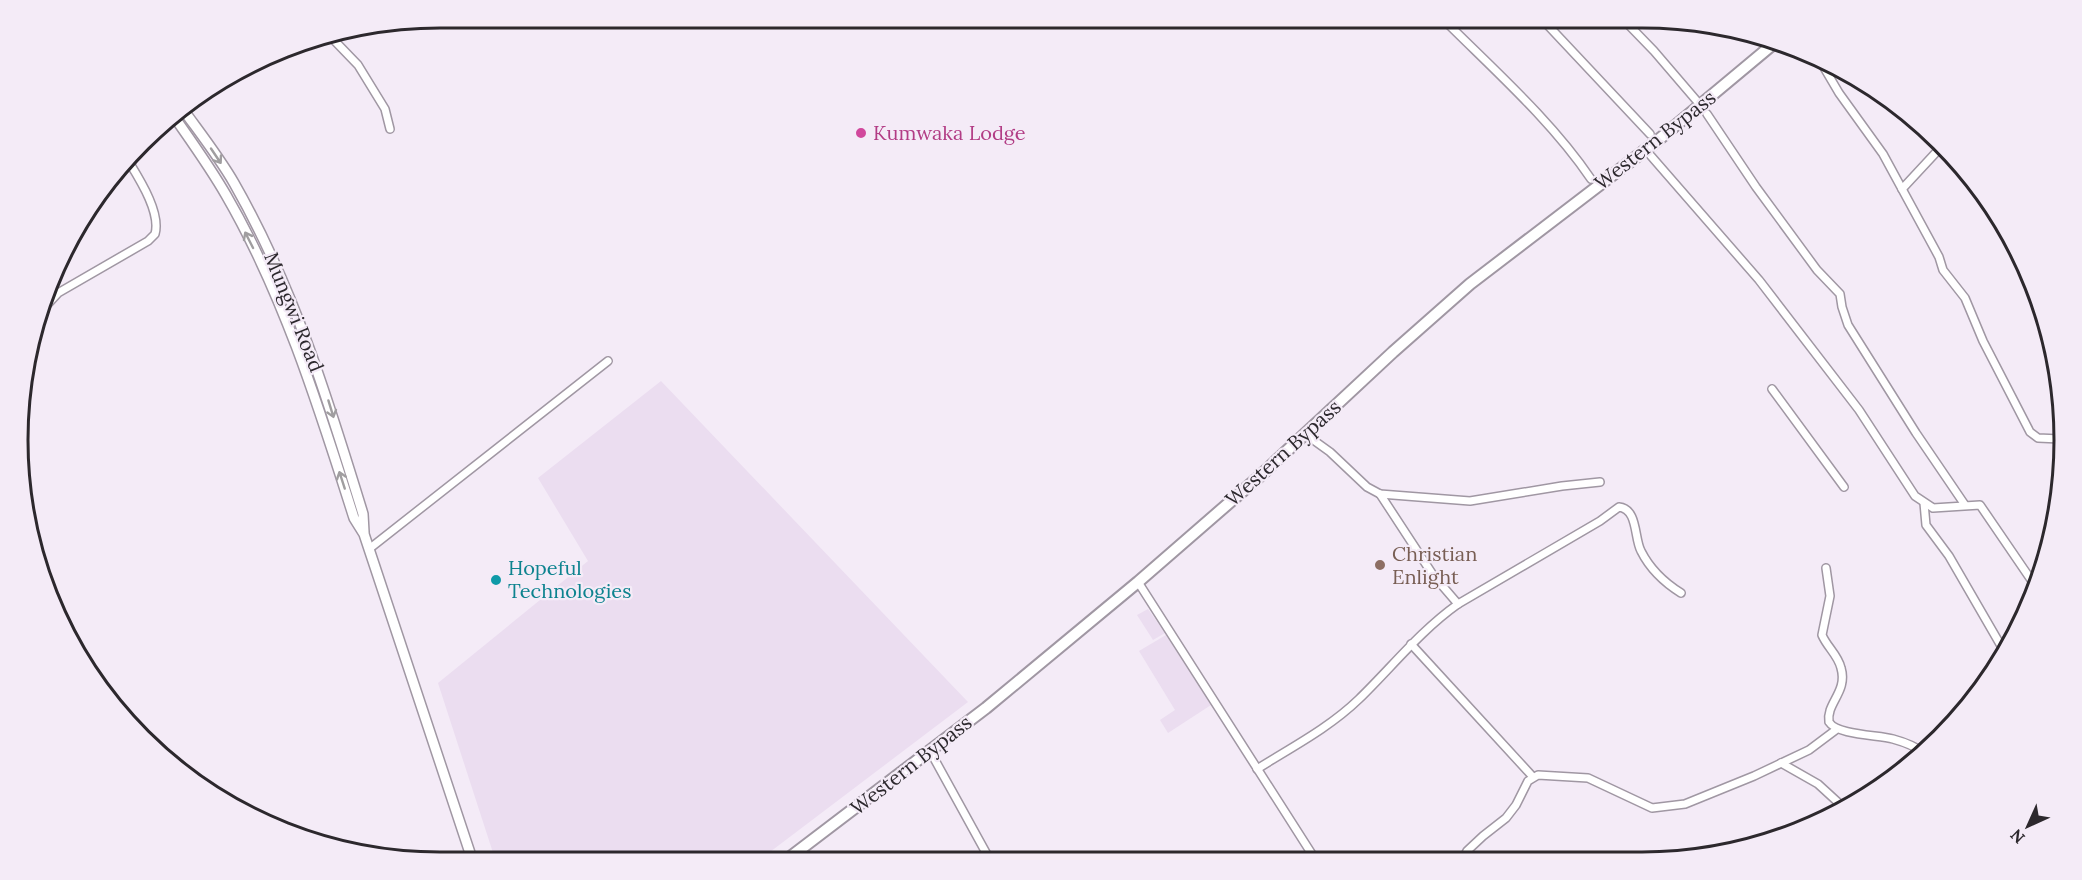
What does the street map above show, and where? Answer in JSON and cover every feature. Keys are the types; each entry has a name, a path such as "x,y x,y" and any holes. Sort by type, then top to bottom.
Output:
{"main road":[{"name":"Western Bypass","path":"804,852 1138,582 1470,284 1657,141 1768,48"},
{"name":"Mungwi Road","path":"187,116 233,183 264,241 287,293 319,372 363,514 364,534"},
{"name":"Mungwi Road","path":"178,123 226,195 275,295 309,378 354,518 364,534 470,852"}],"street":[{"path":"1452,28 1556,133 1591,179"},
{"path":"1550,28 1650,134"},
{"path":"1632,28 1696,100"},
{"path":"336,42 358,65 385,109 390,129"},
{"path":"1827,73 1883,154 1940,257 1943,270 1965,298 1983,341 2030,432 2037,438 2054,439"},
{"path":"1707,114 1756,187 1817,270 1840,294 1848,325 1916,433 1965,505"},
{"path":"1902,189 1936,152"},
{"path":"1651,156 1759,280 1859,410 1915,496 1933,508 1980,505 2030,578"},
{"path":"57,290 148,241 155,234 156,220 147,195 132,168"},
{"path":"369,549 608,361"},
{"path":"1772,389 1844,487"},
{"path":"1305,434 1330,452 1367,487 1380,494 1470,501 1600,482"},
{"path":"1380,494 1433,575 1458,604"},
{"path":"1924,503 1926,525 1949,556 2000,643"},
{"path":"1257,769 1332,723 1359,699 1411,644 1458,604 1551,551 1619,507 1629,510 1636,538 1646,560 1670,586 1681,593"},
{"path":"1826,568 1830,596 1822,635 1836,656 1843,679 1842,688 1828,716 1831,726 1894,740 1915,747"},
{"path":"1138,582 1310,852"},
{"path":"1411,644 1533,777"},
{"path":"1466,852 1506,818 1516,805 1528,781 1539,775 1588,778 1641,804 1659,808 1685,804 1809,750 1837,729"},
{"path":"930,751 986,852"},
{"path":"1781,763 1818,784 1837,802"}],"shaded area":[{"path":"661,381 968,702 770,852 493,852 438,683 588,561 538,478"},
{"path":"1148,609 1165,633 1153,640 1137,615"},
{"path":"1166,635 1211,705 1168,733 1160,720 1175,710 1139,651"}],"place":[{"name":"Kumwaka Lodge","path":"861,133"},
{"name":"Christian Enlight","path":"1380,565"},
{"name":"Hopeful Technologies","path":"496,580"}]}
